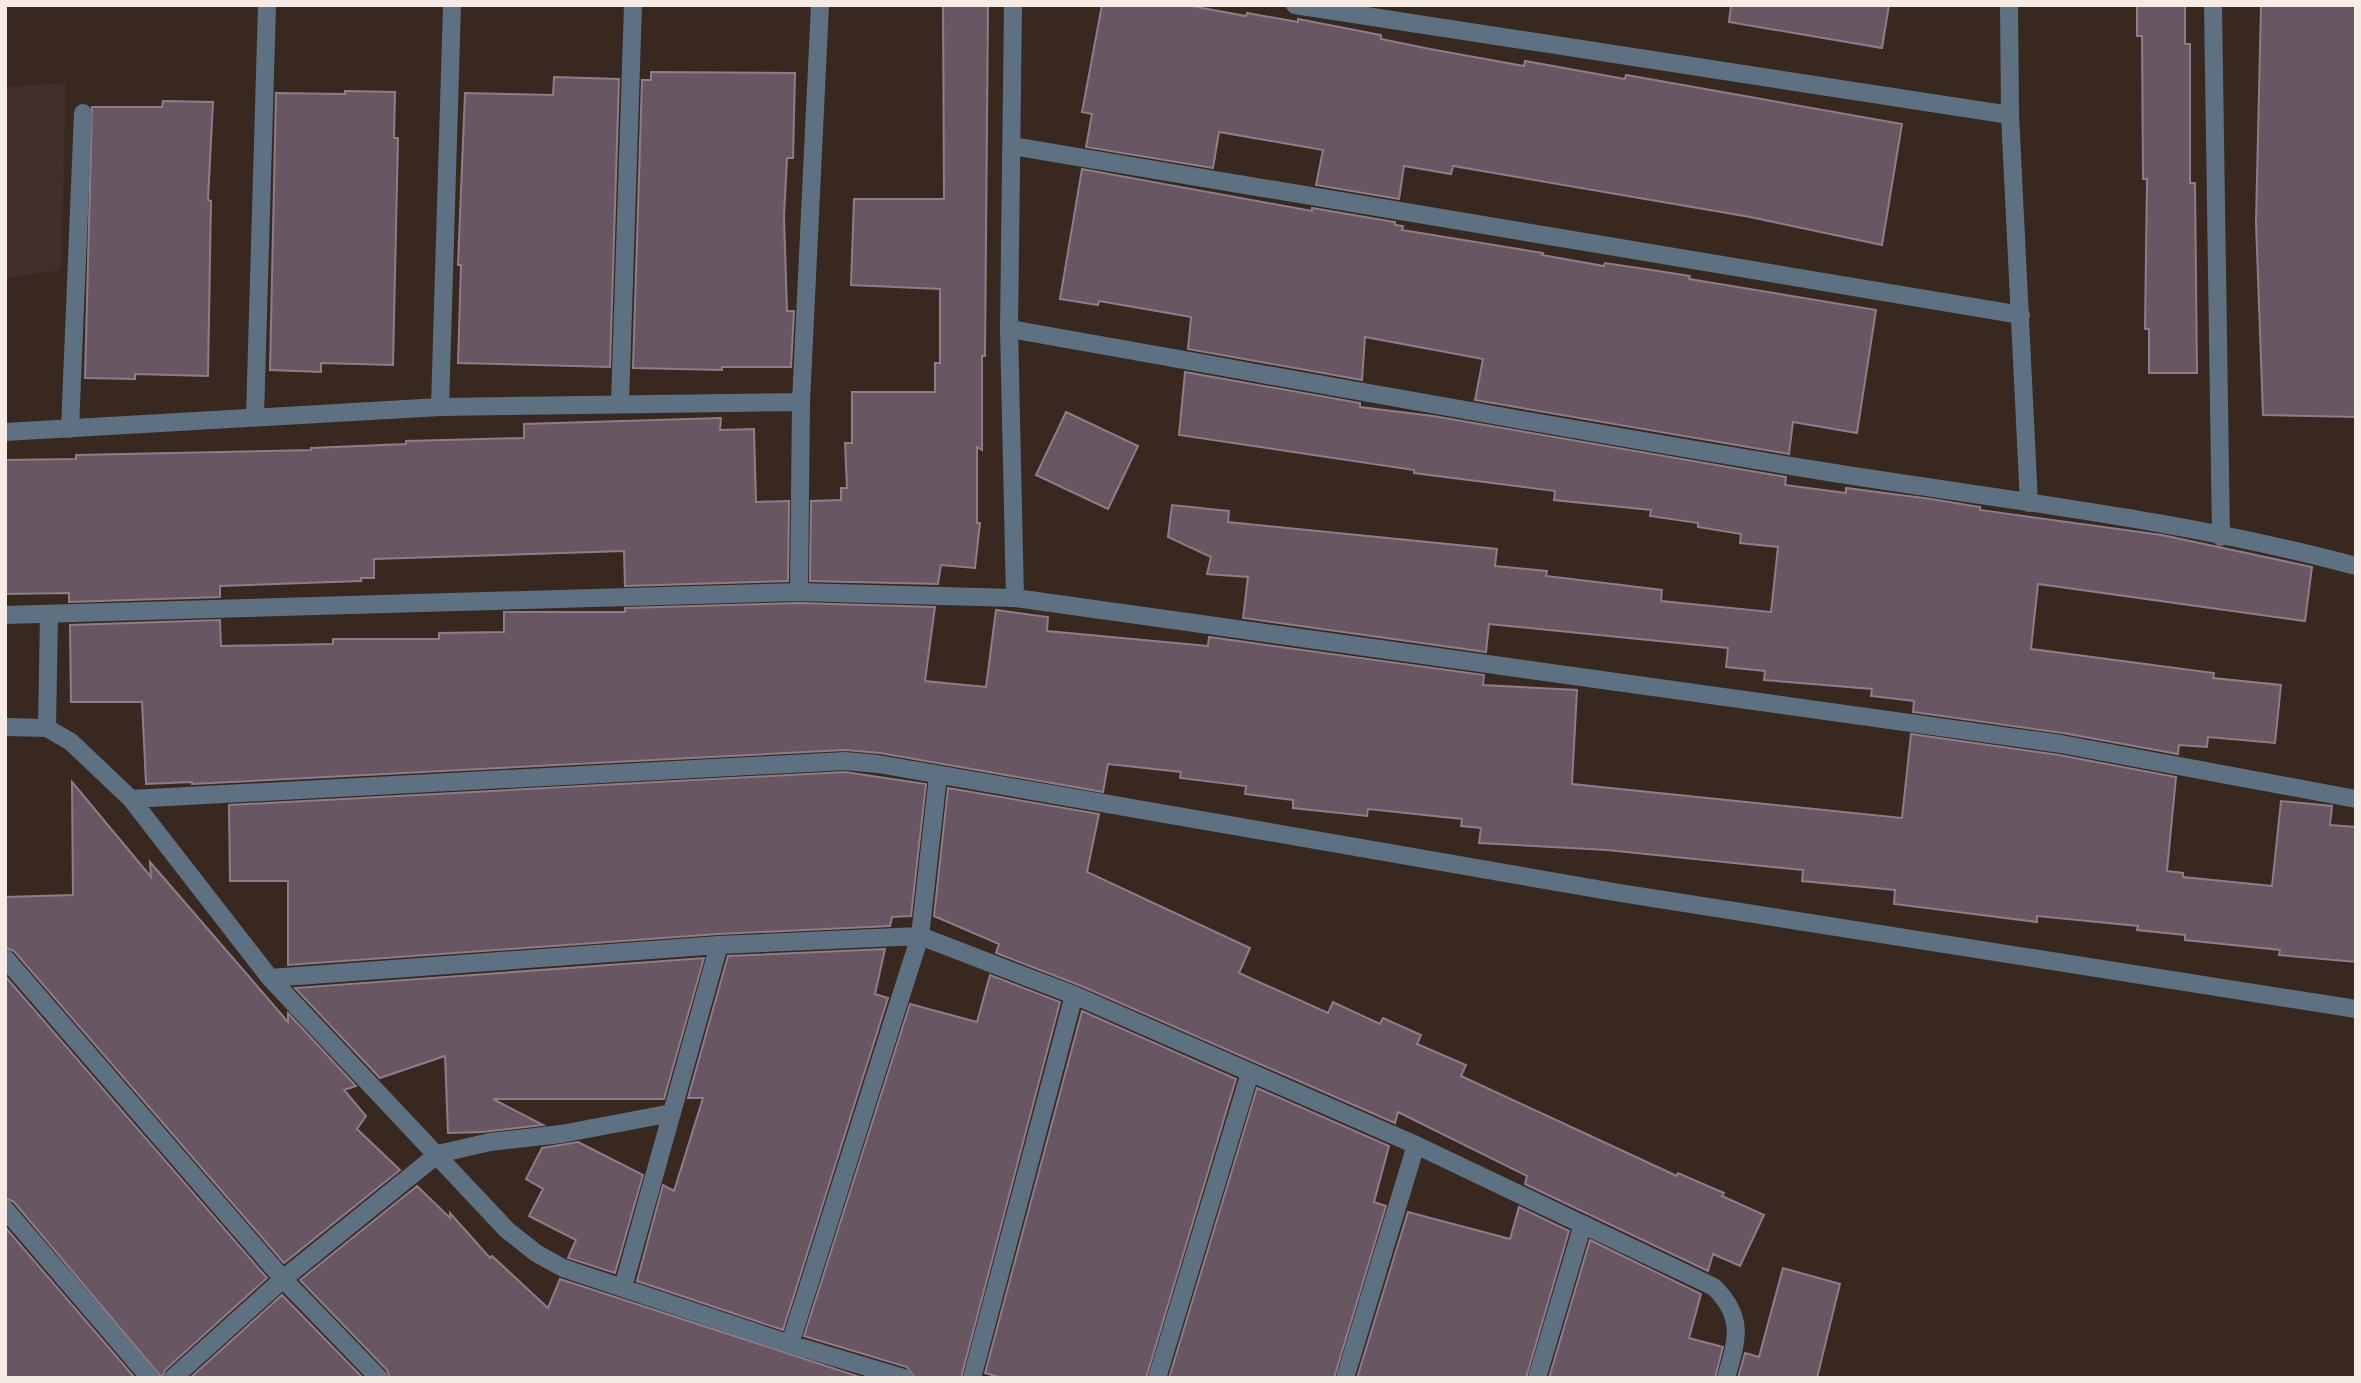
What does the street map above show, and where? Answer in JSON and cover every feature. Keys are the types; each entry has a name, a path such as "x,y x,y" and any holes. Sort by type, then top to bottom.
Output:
{"street":[{"path":"255,417 267,5"},
{"path":"440,407 452,5"},
{"path":"620,403 633,5"},
{"path":"799,592 801,402 821,5"},
{"path":"1013,5 1009,329 1015,598"},
{"path":"1295,5 2010,115"},
{"path":"2009,5 2010,115 2029,503"},
{"path":"2213,5 2221,537"},
{"path":"70,429 83,113"},
{"path":"1012,146 2021,315"},
{"path":"1009,329 1813,469 2029,503 2305,552 2356,566"},
{"path":"5,432 440,407 801,402"},
{"path":"5,615 799,592 1015,598 2061,744 2356,799"},
{"path":"47,728 49,614"},
{"path":"5,727 47,728 71,742 131,799 270,978 507,1230 536,1253 564,1268 790,1344 904,1378"},
{"path":"131,799 845,761 878,764 1620,893 2356,1009"},
{"path":"790,1344 920,936 938,776"},
{"path":"270,978 719,946 920,936 1074,995 1416,1145 1714,1287 1726,1300 1735,1317 1736,1340 1726,1378"},
{"path":"623,1287 719,946"},
{"path":"5,958 283,1279 379,1378"},
{"path":"972,1378 1074,995"},
{"path":"1157,1378 1250,1073"},
{"path":"173,1378 283,1279 438,1154 489,1142 561,1134 672,1113"},
{"path":"1345,1378 1416,1145"},
{"path":"5,1209 150,1378"},
{"path":"1537,1378 1583,1224"}],"shaded area":[{"path":"66,83 61,270 5,278 5,87"}],"building":[{"path":"943,5 988,5 985,356 982,356 982,450 977,447 977,523 980,523 975,568 941,565 938,584 810,581 811,501 841,500 841,488 847,488 845,443 852,443 852,392 935,392 935,363 940,363 940,289 851,285 854,199 944,199"},
{"path":"1102,5 1186,5 1246,16 1247,13 1298,22 1298,19 1381,35 1381,39 1524,66 1525,61 1625,79 1626,75 1902,124 1882,245 1750,217 1453,166 1451,174 1404,166 1399,199 1316,185 1323,150 1219,132 1213,168 1086,147 1092,114 1082,112"},
{"path":"1731,5 1889,5 1882,48 1729,22"},
{"path":"2137,5 2185,5 2185,44 2190,44 2190,183 2195,183 2197,373 2149,373 2149,329 2145,329 2147,179 2143,179 2142,36 2137,36"},
{"path":"2261,5 2356,5 2356,417 2263,415 2256,222"},
{"path":"651,72 795,73 793,158 787,158 784,217 787,311 794,311 791,367 722,367 722,370 633,368 642,80 651,80"},
{"path":"554,77 619,79 610,367 458,363 461,265 458,265 465,93 553,95"},
{"path":"345,91 395,92 394,138 398,138 393,365 321,363 321,372 270,370 276,93 345,94"},
{"path":"163,101 213,102 208,200 211,201 208,376 135,374 135,379 85,378 92,107 162,107"},
{"path":"1082,169 1312,211 1312,208 1395,222 1395,225 1403,226 1402,230 1543,253 1542,255 1604,266 1605,263 1690,276 1689,279 1876,310 1857,433 1793,422 1789,454 1475,400 1483,359 1365,337 1362,380 1188,349 1191,317 1099,301 1098,305 1060,299"},
{"path":"1185,372 1360,403 1360,407 1433,416 1786,477 1785,485 1846,493 1846,488 1931,499 1980,507 1980,510 2162,535 2312,567 2305,621 2038,584 2031,649 2214,673 2213,678 2281,685 2275,743 2208,737 2207,747 2179,745 2178,754 2063,733 1913,712 1914,701 1871,696 1872,689 1764,680 1765,671 1726,667 1728,648 1489,624 1486,652 1243,618 1248,577 1207,574 1211,557 1168,537 1172,505 1229,511 1228,522 1497,549 1495,566 1547,571 1546,576 1662,590 1661,601 1771,612 1778,547 1740,543 1741,534 1698,527 1698,523 1650,516 1651,510 1554,500 1555,491 1414,473 1414,470 1179,435"},
{"path":"1066,412 1138,446 1108,509 1036,475"},
{"path":"721,418 720,430 754,429 756,502 789,501 788,581 625,586 624,551 374,559 374,578 361,578 361,581 220,586 220,597 69,602 69,593 5,594 5,460 76,459 76,455 311,450 406,444 406,441 524,438 524,424"},
{"path":"799,603 935,607 925,681 986,687 996,610 1048,617 1047,631 1208,646 1209,637 1484,675 1483,685 1577,690 1572,784 1902,818 1911,734 2059,755 2176,777 2167,871 2183,873 2183,877 2272,886 2281,801 2332,806 2330,825 2356,827 2356,962 2279,955 2280,950 2185,940 2185,935 2137,930 2138,926 2037,916 2037,922 1894,904 1895,890 1802,881 1803,870 1607,850 1479,843 1481,828 1461,826 1462,819 1368,809 1367,816 1293,808 1293,800 1245,794 1246,786 1180,778 1181,772 1108,764 1103,792 880,753 845,750 192,784 146,784 142,702 71,702 70,625 220,620 221,646 333,644 333,639 439,639 439,633 504,632 504,612 625,612 625,608"},
{"path":"845,772 926,784 911,916 892,917 890,926 718,934 288,965 288,881 230,881 229,805"},
{"path":"72,782 151,877 150,862 288,1022 288,1013 356,1086 344,1090 366,1116 357,1129 400,1170 284,1263 14,951 5,947 5,897 73,895"},
{"path":"948,788 1099,814 1087,872 1250,948 1239,973 1328,1013 1333,1002 1380,1024 1383,1018 1421,1035 1417,1044 1466,1065 1461,1076 1677,1176 1678,1173 1724,1193 1722,1196 1764,1215 1740,1266 1713,1254 1708,1271 1525,1184 1527,1176 1398,1112 1395,1123 1079,985 996,953 999,944 934,916"},
{"path":"885,949 875,994 888,998 783,1330 637,1281 663,1185 674,1191 703,1098 688,1098 728,956"},
{"path":"704,958 664,1099 493,1099 543,1125 482,1132 448,1133 445,1056 380,1078 295,988"},
{"path":"990,975 1060,1002 961,1378 915,1378 907,1367 804,1336 910,1004 977,1022"},
{"path":"5,976 267,1278 165,1370 162,1378 14,1202 5,1198"},
{"path":"1082,1011 1236,1079 1146,1378 1003,1378 985,1373"},
{"path":"1257,1088 1389,1146 1374,1202 1386,1206 1334,1378 1169,1378"},
{"path":"578,1142 643,1175 615,1273 568,1258 576,1240 529,1216 543,1189 526,1179 542,1148"},
{"path":"417,1186 450,1218 450,1213 490,1258 492,1256 548,1308 560,1279 863,1378 390,1378 387,1370 300,1280"},
{"path":"1519,1207 1569,1231 1526,1378 1357,1378 1408,1212 1510,1239"},
{"path":"5,1227 135,1378 5,1378"},
{"path":"1590,1240 1701,1294 1689,1338 1723,1347 1715,1378 1549,1378"},
{"path":"1783,1268 1840,1284 1817,1378 1738,1378 1745,1353 1759,1357"},
{"path":"282,1295 363,1378 190,1378"}]}
